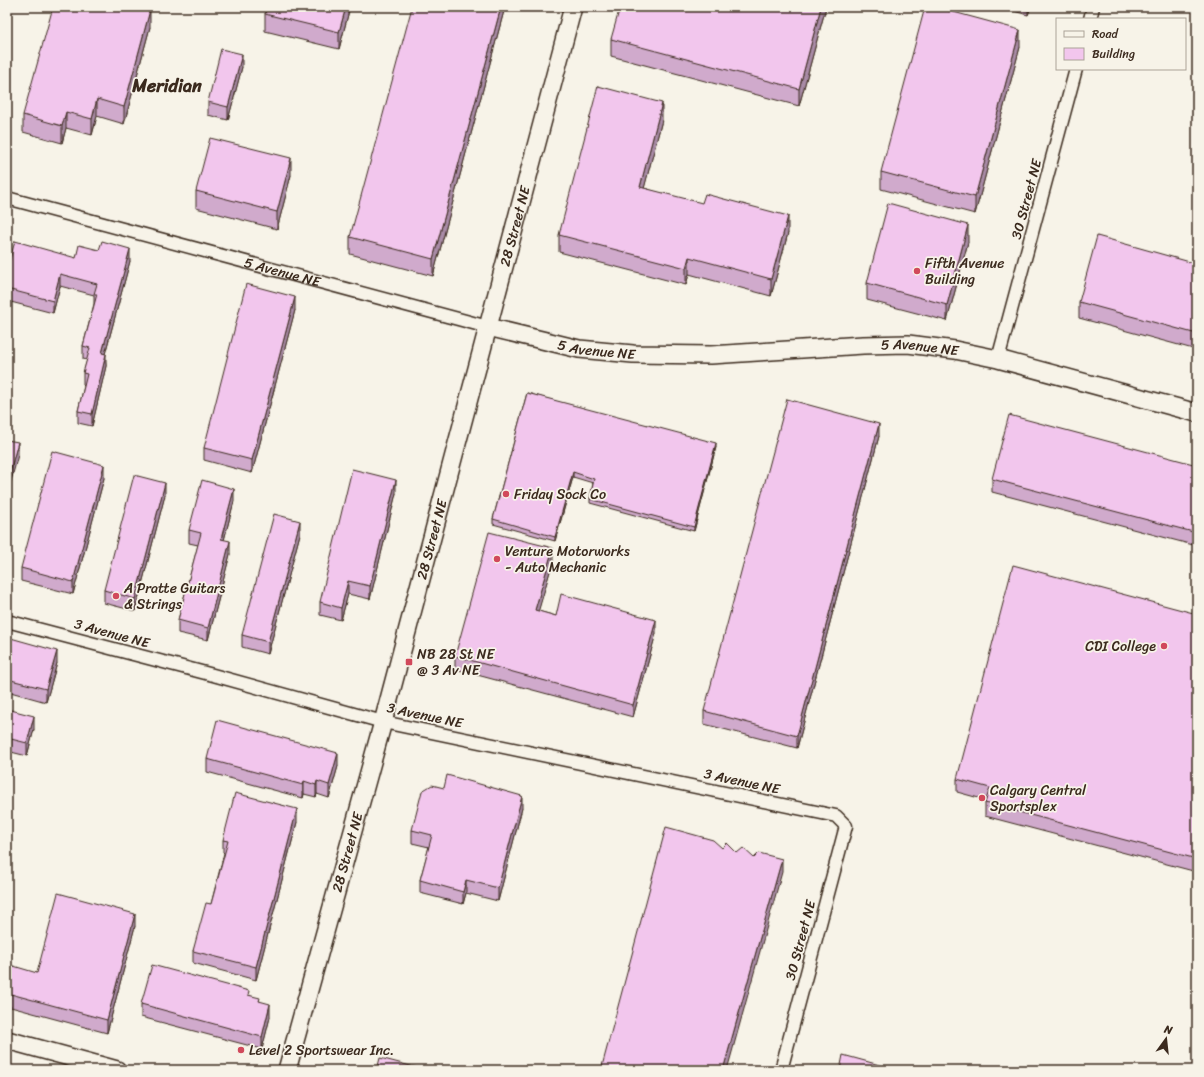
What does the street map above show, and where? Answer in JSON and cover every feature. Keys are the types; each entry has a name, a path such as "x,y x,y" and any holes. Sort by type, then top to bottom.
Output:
{"street":[{"name":"28 Street NE","path":"287,1070 383,722 573,7"},
{"path":"1090,18 1093,7"},
{"name":"30 Street NE","path":"998,359 1076,70"},
{"name":"5 Avenue NE","path":"7,198 488,327 579,349 633,354 711,355 863,345 908,344 955,350 998,359 1197,413"},
{"name":"3 Avenue NE","path":"7,621 213,675 383,722 836,816 840,820"},
{"name":"30 Street NE","path":"781,1070 846,826 840,820"},
{"path":"7,1040 117,1070"}],"building":[{"path":"53,7 137,7 150,10 124,107 97,99 92,119 66,112 62,126 23,115"},
{"path":"267,7 346,7 339,32 265,14"},
{"path":"412,7 501,7 433,259 350,237"},
{"path":"620,7 743,7 753,10 754,7 821,7 799,89 611,39"},
{"path":"925,7 935,7 1020,30 975,197 881,172"},
{"path":"221,49 242,54 228,107 208,102"},
{"path":"598,86 662,103 640,187 702,203 705,194 788,216 771,279 689,257 686,268 559,235"},
{"path":"210,138 291,158 277,212 196,191"},
{"name":"Fifth Avenue Building","path":"888,203 968,225 947,305 867,283"},
{"path":"1097,236 1197,264 1197,334 1079,302"},
{"path":"15,241 76,258 79,245 99,250 102,241 130,249 102,353 106,354 92,414 78,411 87,374 83,373 90,348 83,346 97,294 94,294 97,284 60,274 53,301 7,289 7,270"},
{"path":"246,284 295,297 252,460 204,448"},
{"path":"527,393 716,443 694,527 590,499 594,479 573,472 555,537 493,519"},
{"path":"787,399 879,424 797,736 704,711"},
{"path":"1009,415 1197,465 1197,533 992,479"},
{"path":"7,440 18,442 7,483"},
{"path":"52,451 104,465 73,582 21,568"},
{"path":"352,469 396,480 370,586 348,581 341,608 320,602"},
{"path":"134,475 165,483 135,599 104,590"},
{"path":"202,480 234,489 221,539 230,541 208,628 178,620 201,533 189,530"},
{"path":"274,514 300,521 268,642 242,635"},
{"path":"489,532 553,548 535,610 556,616 561,594 656,620 633,705 455,656"},
{"path":"1013,565 1197,614 1197,859 985,803 990,788 957,779"},
{"path":"7,637 57,651 46,689 7,679"},
{"path":"7,709 34,716 27,743 11,739 7,755"},
{"path":"217,720 338,753 329,785 317,781 316,785 304,781 303,785 207,759"},
{"path":"447,775 522,796 498,888 466,880 463,892 420,880 432,835 412,830 422,791 432,785 444,788"},
{"path":"235,793 297,809 256,967 193,951 206,903 211,904 228,841 223,840"},
{"path":"666,827 713,840 722,848 727,843 737,853 743,848 754,858 759,853 782,859 723,1070 601,1070"},
{"path":"58,893 135,914 107,1020 7,993 7,976 10,965 37,973"},
{"path":"152,965 249,991 248,995 260,998 259,1001 270,1004 262,1037 141,1004"},
{"path":"843,1055 898,1070 840,1070"},
{"path":"380,1058 426,1070 377,1070"}],"place":[{"name":"Fifth Avenue Building","path":"917,271"},
{"name":"Friday Sock Co","path":"506,494"},
{"name":"Venture Motorworks - Auto Mechanic","path":"497,559"},
{"name":"A Pratte Guitars & Strings","path":"116,596"},
{"name":"CDI College","path":"1164,646"},
{"name":"NB 28 St NE @ 3 Av NE","path":"409,662"},
{"name":"Calgary Central Sportsplex","path":"982,798"},
{"name":"Level 2 Sportswear Inc.","path":"241,1050"}],"district":[{"name":"Meridian","path":"167,86"}]}
